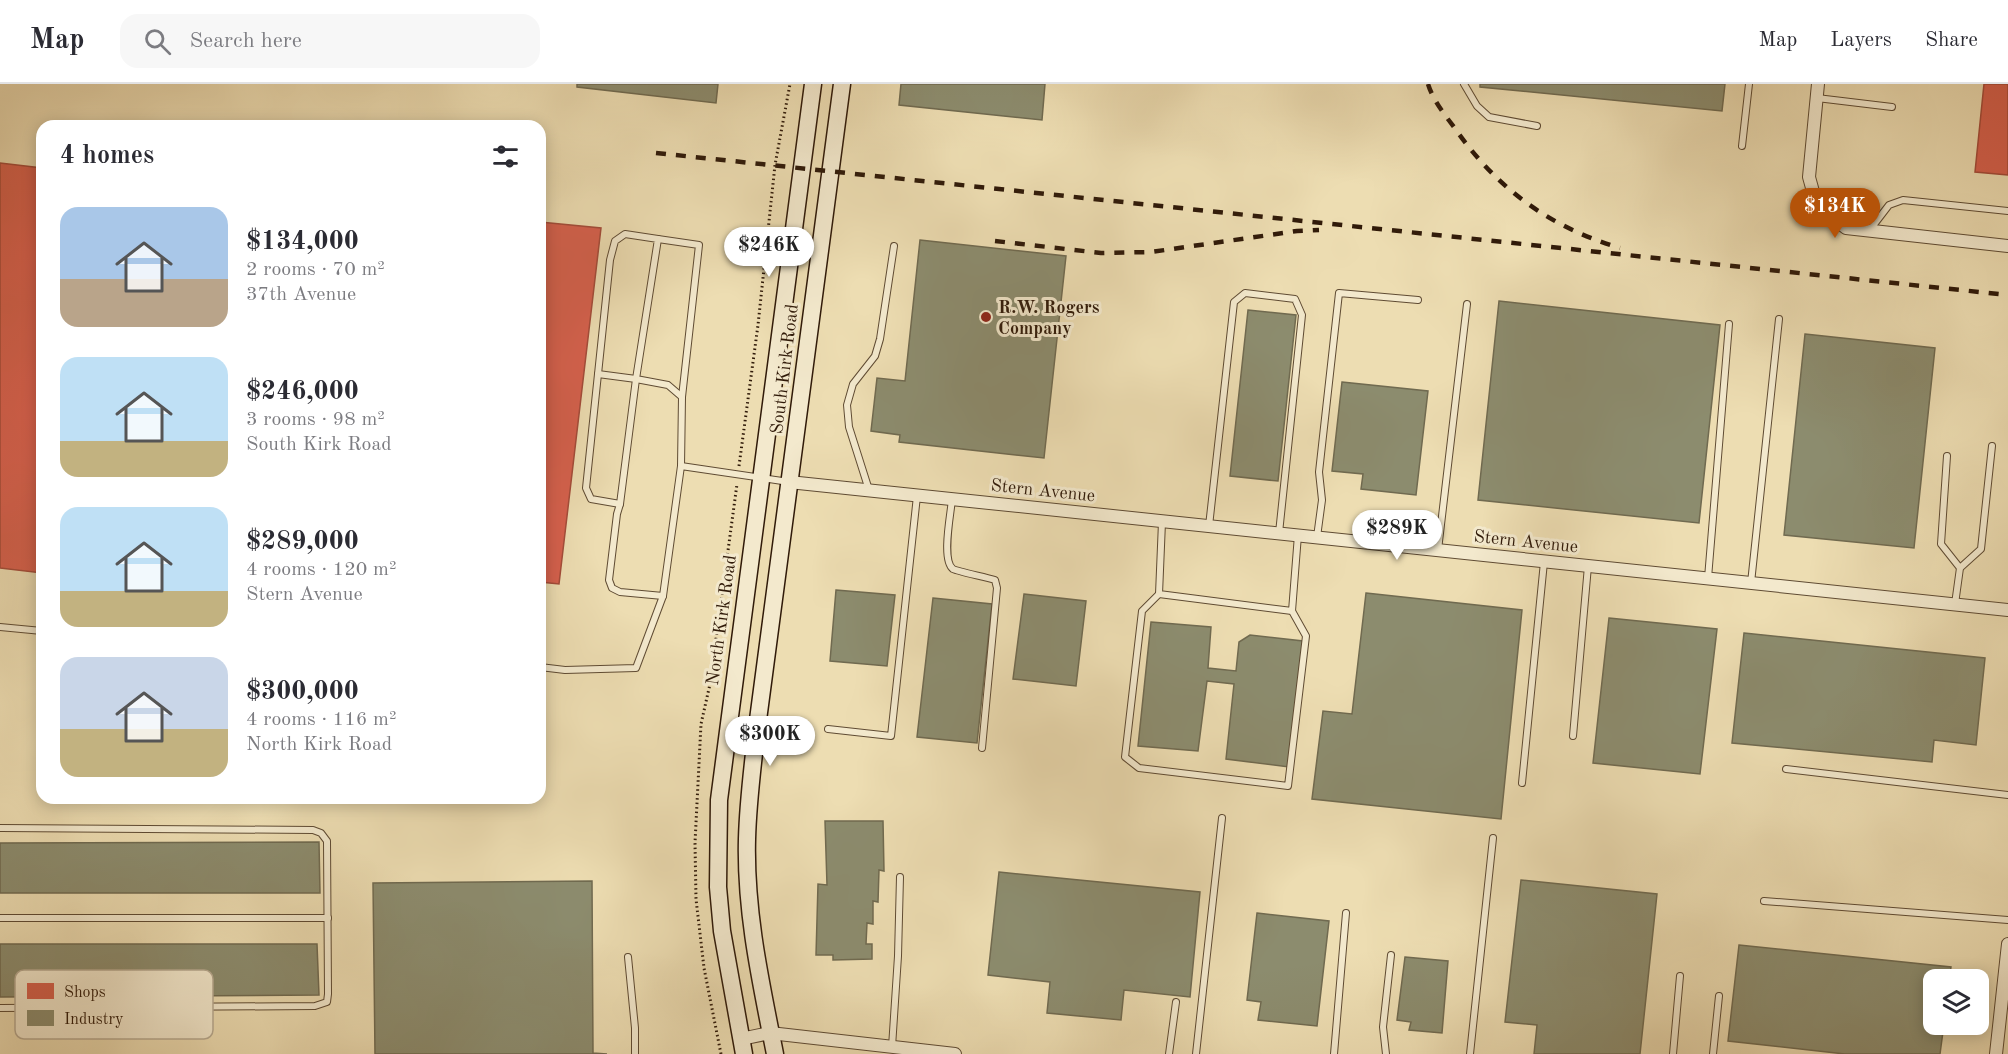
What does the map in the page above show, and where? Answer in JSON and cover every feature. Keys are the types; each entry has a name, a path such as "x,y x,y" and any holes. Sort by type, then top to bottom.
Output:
{"main road":[{"name":"South Kirk Road","path":"760,477 813,84"},
{"name":"South Kirk Road","path":"789,482 842,84"},
{"name":"North Kirk Road","path":"742,1046 722,931 717,840 723,758 760,477"},
{"path":"775,1054 752,928 747,840 753,758 789,482"}],"street":[{"path":"1818,84 1809,177 1817,206 1846,228 2008,246"},
{"name":"Stern Avenue","path":"789,482 2008,610"},
{"path":"1996,1054 2008,944"},
{"path":"742,1046 770,1033 929,1053 955,1054"}],"lane":[{"path":"1464,84 1477,106 1488,117 1537,126"},
{"path":"1742,146 1749,84"},
{"path":"1817,98 1893,106"},
{"path":"1869,231 1888,205 1903,200 2008,211"},
{"path":"546,668 565,670 636,668 663,596 681,466 682,397 699,245 625,234 615,241 610,260 586,488 591,499 620,504"},
{"path":"658,239 609,580 612,588 620,592 663,596"},
{"path":"868,490 849,427 847,405 853,384 875,356 880,339 894,246"},
{"path":"1317,537 1322,500 1319,472 1339,292 1418,300"},
{"path":"1209,526 1234,302 1245,293 1295,299 1302,315 1279,533"},
{"path":"1438,550 1467,304"},
{"path":"1751,583 1779,319"},
{"path":"1708,579 1729,324"},
{"path":"598,374 668,385 682,397"},
{"path":"1955,605 1960,568 1981,549 1992,446"},
{"path":"1947,456 1941,544 1960,568"},
{"path":"681,466 789,482"},
{"path":"828,729 891,736 917,495"},
{"path":"952,499 947,545 948,561 954,569 995,580 997,588 982,748"},
{"path":"1162,521 1160,594 1142,611 1125,757 1138,768 1288,786 1306,636 1292,611 1298,536"},
{"path":"1522,783 1544,561"},
{"path":"1573,736 1588,566"},
{"path":"1160,594 1292,611"},
{"path":"0,627 36,630"},
{"path":"1786,770 2008,795"},
{"path":"1196,1054 1222,818"},
{"path":"0,828 313,830 321,833 327,841 327,1002 315,1006 213,1007"},
{"path":"1470,1054 1493,838"},
{"path":"892,1047 900,877"},
{"path":"1764,901 2008,920"},
{"path":"1334,1054 1346,913"},
{"path":"0,918 328,918"},
{"path":"1386,1054 1383,1027 1391,955"},
{"path":"628,957 635,1028 635,1054"},
{"path":"1673,1054 1680,976"},
{"path":"1713,1054 1719,996"},
{"path":"1169,1054 1176,1002"},
{"path":"0,1008 15,1008"}],"building: Shops":[{"path":"1984,84 2008,84 2008,175 1975,172"},
{"path":"0,163 36,167 36,572 0,568"},
{"path":"546,223 601,228 559,584 546,583"}],"building: Industry":[{"path":"577,84 718,84 716,103 577,87"},
{"path":"901,84 1045,84 1042,120 899,105"},
{"path":"1480,84 1725,84 1722,111 1480,87"},
{"name":"R.W. Rogers Company","path":"920,240 1066,256 1044,458 899,442 900,435 871,431 877,378 905,381"},
{"path":"1499,301 1720,325 1699,523 1478,500"},
{"path":"1248,310 1296,315 1278,481 1230,476"},
{"path":"1805,334 1935,348 1914,548 1784,535"},
{"path":"1342,382 1428,391 1416,495 1361,489 1363,474 1332,471"},
{"path":"836,590 895,595 887,666 830,661"},
{"path":"1366,593 1522,610 1501,819 1312,799 1323,711 1352,714"},
{"path":"1024,594 1086,601 1076,686 1013,679"},
{"path":"933,598 992,604 977,743 917,737"},
{"path":"1609,618 1717,629 1700,774 1593,763"},
{"path":"1151,622 1211,627 1208,668 1236,671 1239,642 1250,635 1303,641 1289,767 1226,759 1234,684 1207,681 1198,751 1138,746"},
{"path":"1744,633 1985,658 1976,745 1934,740 1932,762 1732,743"},
{"path":"825,821 883,821 884,871 879,870 878,902 873,901 873,924 867,923 866,944 872,944 872,959 833,960 833,955 816,955 818,884 827,885"},
{"path":"319,842 320,893 0,893 0,843"},
{"path":"999,872 1200,892 1190,997 1124,990 1121,1020 1047,1013 1050,982 988,975"},
{"path":"1521,880 1657,894 1640,1054 1534,1054 1537,1025 1505,1022"},
{"path":"592,881 593,1053 607,1054 375,1054 373,883"},
{"path":"1257,913 1329,921 1317,1026 1258,1020 1261,1002 1247,1000"},
{"path":"0,944 317,944 319,995 213,996 213,970 15,970 15,997 0,997"},
{"path":"1739,945 1951,967 1951,969 1923,969 1923,1035 1943,1035 1940,1054 1845,1054 1728,1041"},
{"path":"1405,957 1448,961 1442,1033 1409,1030 1411,1022 1397,1020"}],"railway":[{"path":"1428,84 1439,107 1470,149 1506,187 1547,217 1570,229 1620,248"},
{"path":"656,153 2008,295"},
{"path":"995,241 1101,253 1151,252 1297,231 1319,230"}],"place":[{"name":"R.W. Rogers Company","path":"986,317"}]}
